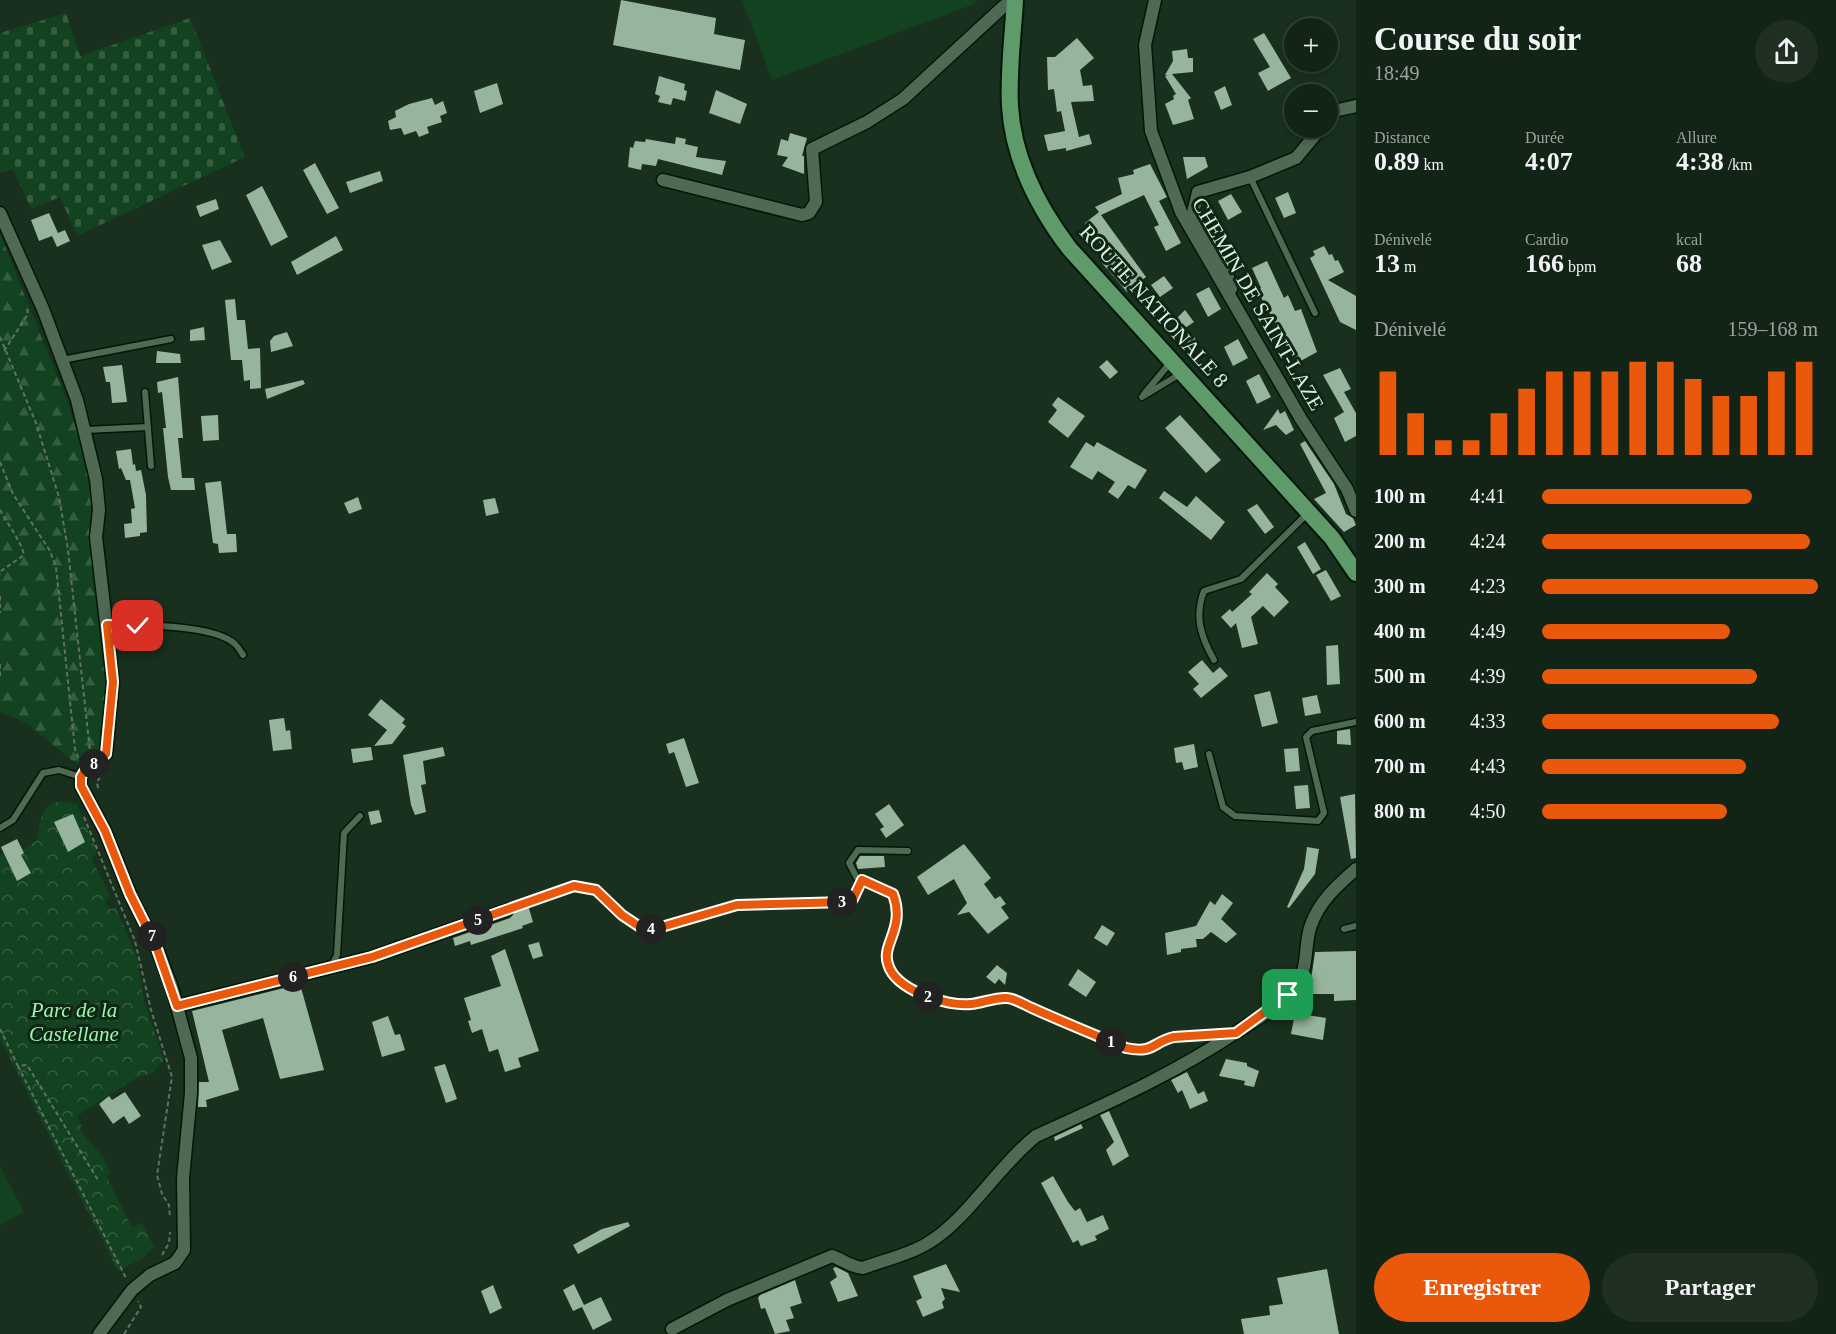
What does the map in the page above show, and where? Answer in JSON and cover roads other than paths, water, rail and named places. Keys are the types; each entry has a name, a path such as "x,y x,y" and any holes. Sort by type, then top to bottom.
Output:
{"main road":[{"name":"ROUTE NATIONALE 8","path":"1015,0 1010,107 1018,148 1031,188 1047,219 1069,248 1332,538 1356,573"},
{"name":"ROUTE NATIONALE 8","path":"1014,29 1027,0"}],"street":[{"path":"663,180 802,215 809,213 816,202 812,149 867,122 903,99 1004,6 1015,0"},
{"name":"CHEMIN DE SAINT-LAZE","path":"1155,0 1145,45 1151,131 1180,212 1301,419 1347,489 1356,511"},
{"path":"1338,110 1356,106"},
{"path":"1235,305 1227,273 1193,213 1198,192 1250,177 1296,158 1313,138"},
{"path":"0,213 77,400 96,479 99,510 96,537 113,682 106,754 83,773 81,786 156,946 177,1006 191,1058 191,1093 183,1178 184,1250 175,1263 150,1275 132,1290 99,1334"},
{"path":"672,1331 727,1300 832,1256 844,1260 853,1268 863,1268 926,1244 943,1233 1021,1148 1036,1136 1156,1082 1274,1007 1299,980 1306,959 1310,926 1326,896 1356,868"},
{"path":"177,1006 372,957 507,910"}],"lane":[{"path":"1250,177 1315,313"},
{"path":"62,360 171,339"},
{"path":"1178,366 1172,381 1142,397 1178,366"},
{"path":"145,392 151,466"},
{"path":"85,430 148,427"},
{"path":"1214,660 1205,644 1199,623 1198,606 1204,591 1241,579 1308,512"},
{"path":"107,625 205,632 235,644 243,656"},
{"path":"1209,754 1223,807 1228,813 1235,816 1318,821 1324,813 1306,738 1312,731 1356,722"},
{"path":"0,828 13,820 43,773 59,770 83,773"},
{"path":"331,967 337,955 344,832 360,816"},
{"path":"909,852 858,850 849,863 857,878 893,894 897,905 897,924 887,954 887,964 901,982 930,998 953,1004 1007,998 1126,1048 1139,1051 1150,1050 1165,1039 1174,1037 1236,1033"},
{"path":"1344,929 1356,926"}],"park label":[{"name":"Parc de la Castellane","path":"74,1022"}]}
